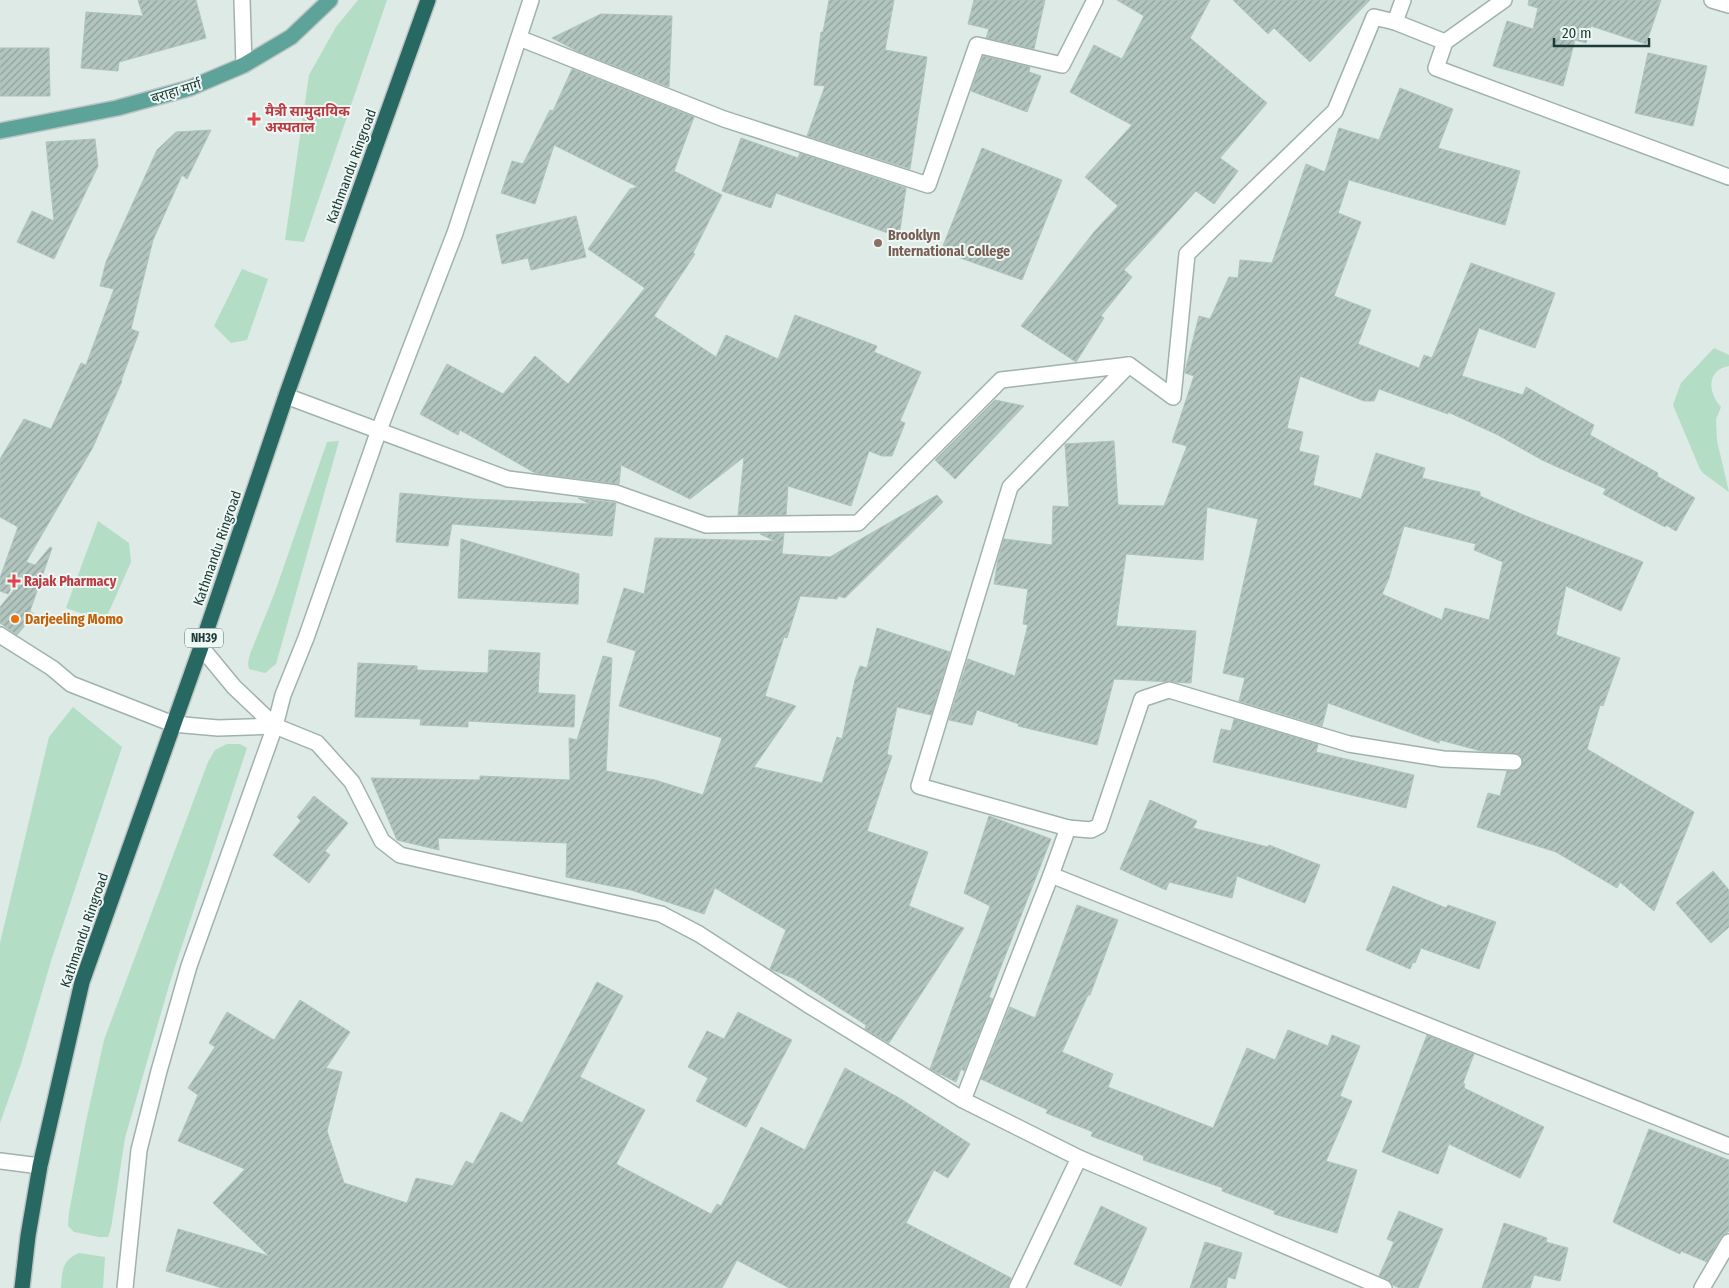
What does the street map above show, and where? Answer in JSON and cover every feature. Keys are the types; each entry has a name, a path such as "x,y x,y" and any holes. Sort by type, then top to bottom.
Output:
{"highway":[{"name":"Kathmandu Ringroad","path":"22,1288 28,1236 40,1166 82,982 201,647 286,396 428,0"}],"main road":[{"name":"बराहा मार्ग","path":"0,131 136,103 190,88 244,65 291,36 330,0"}],"street":[{"path":"242,0 244,65"},
{"path":"125,1288 139,1150 189,966 275,726 283,695 306,638 379,430 455,233 531,0"},
{"path":"519,38 724,119 928,186 977,45 1062,65 1095,0"},
{"path":"1395,22 1403,0"},
{"path":"1504,0 1445,42 1436,68 1729,176"},
{"path":"1712,0 1729,5"},
{"path":"286,396 508,479 616,493 706,525 858,523 1001,380 1129,365 1173,397 1187,254 1335,111 1374,17 1395,22 1445,42"},
{"path":"1129,365 1010,486 919,786 1068,828 1091,830 1099,826 1142,699 1169,690 1349,744 1443,759 1514,762"},
{"path":"0,635 52,668 71,684 173,724 218,728 275,726"},
{"path":"201,647 234,687 275,726 316,743 352,782 382,841 400,855 661,914 699,934 807,1004 962,1100 1079,1158 1384,1288"},
{"path":"962,1100 1068,828"},
{"path":"1051,875 1729,1146"},
{"path":"1016,1288 1079,1158"},
{"path":"0,1161 40,1166"},
{"path":"1702,1288 1729,1242"}],"green space":[{"path":"358,0 387,0 304,242 285,240 309,75 336,27"},
{"path":"242,269 268,279 247,340 231,343 214,326"},
{"path":"1714,348 1729,355 1729,366 1716,372 1711,383 1714,395 1721,407 1716,419 1717,441 1729,492 1700,469 1673,405 1681,383"},
{"path":"339,441 276,664 265,673 249,669 250,654 275,592 327,442"},
{"path":"98,521 129,543 131,562 107,616 98,619 66,608"},
{"path":"73,707 122,747 51,961 21,1064 0,1123 0,943 49,737"},
{"path":"227,744 240,744 247,748 170,982 125,1138 111,1228 108,1237 74,1232 68,1226 69,1213 85,1126 104,1040 208,762 215,750"},
{"path":"79,1253 105,1257 103,1288 61,1288 66,1263"}],"building":[{"path":"138,0 196,0 206,38 119,62 118,71 81,68 86,12 143,16"},
{"path":"829,0 894,0 885,50 927,57 910,169 807,136 825,86 814,85 821,32 823,32"},
{"path":"974,0 1045,0 1034,49 986,38 989,29 968,24"},
{"path":"1117,0 1210,0 1190,38 1267,103 1220,158 1238,171 1214,204 1196,191 1124,270 1132,277 1101,316 1104,318 1076,362 1021,326 1094,232 1118,206 1085,177 1132,125 1070,92 1094,45 1122,59 1144,16"},
{"path":"1233,0 1370,0 1310,62 1274,28 1268,34"},
{"path":"1529,0 1661,0 1646,44 1591,26 1586,43 1575,40 1563,86 1493,66 1507,21 1533,29 1538,8 1528,5"},
{"path":"601,14 672,16 669,87 579,52 552,38"},
{"path":"0,48 49,48 50,96 0,96"},
{"path":"1648,53 1707,66 1693,126 1635,113"},
{"path":"983,56 1030,67 1029,72 1041,76 1027,112 971,91"},
{"path":"572,69 694,117 674,171 722,195 693,253 695,254 654,316 716,357 726,335 778,359 795,315 877,346 874,352 921,372 900,421 905,423 892,456 882,456 869,451 851,506 788,486 786,515 738,515 744,457 690,499 621,465 619,484 535,473 460,430 458,435 420,414 447,364 503,394 535,356 568,384 645,288 588,249 630,189 638,187 554,145 535,204 501,193 512,161 523,164 550,110 553,111"},
{"path":"1400,88 1453,109 1438,148 1520,171 1505,225 1349,180 1338,213 1361,222 1334,296 1371,310 1358,344 1419,368 1424,355 1432,358 1471,263 1555,293 1535,348 1479,328 1462,376 1523,395 1526,387 1594,425 1590,435 1658,473 1657,476 1695,498 1676,531 1603,494 1606,489 1542,460 1498,435 1448,412 1448,414 1379,389 1374,401 1364,401 1300,376 1287,428 1303,432 1299,451 1319,456 1313,485 1361,499 1376,453 1425,468 1422,478 1480,492 1480,496 1526,516 1643,562 1621,611 1566,586 1556,635 1620,658 1603,706 1600,705 1587,749 1694,812 1654,911 1620,882 1617,888 1556,852 1477,827 1488,793 1500,796 1507,771 1518,770 1522,767 1522,758 1519,754 1481,751 1440,740 1439,743 1328,703 1322,726 1239,701 1245,678 1223,673 1258,519 1207,507 1203,560 1126,554 1116,626 1196,631 1191,683 1114,679 1097,745 1018,726 1019,724 977,710 972,725 949,720 968,659 1015,676 1028,625 1023,624 1028,589 994,584 998,559 1004,539 1052,545 1053,506 1069,507 1065,444 1114,441 1118,505 1164,506 1187,446 1172,442 1194,376 1185,373 1185,371 1199,316 1210,319 1229,277 1238,278 1240,260 1272,263 1306,164 1325,172 1339,128 1379,140","holes":["1404,526 1476,544 1474,550 1503,562 1489,620 1445,608 1442,620 1382,594 1389,578"]},
{"path":"211,130 187,179 182,175 153,240 131,329 139,332 122,381 93,447 26,562 35,565 50,547 52,548 30,611 34,614 17,635 0,623 0,607 18,585 14,584 8,594 0,591 0,578 18,527 0,517 0,459 24,419 51,429 81,363 86,365 114,289 100,286 106,262 157,150 176,132"},
{"path":"741,138 798,158 800,153 906,188 899,237 776,193 771,208 722,191"},
{"path":"95,139 98,166 54,259 17,242 32,211 54,221 46,142"},
{"path":"982,148 1062,180 1022,280 941,251"},
{"path":"576,216 586,257 531,270 528,258 502,264 496,235"},
{"path":"995,400 1024,406 955,479 935,460"},
{"path":"400,493 473,499 590,504 578,498 616,503 612,536 452,524 448,546 396,542"},
{"path":"937,495 943,502 845,598 838,596 837,599 800,596 787,638 784,637 765,696 796,706 754,767 822,783 837,737 842,739 855,680 860,666 867,668 877,628 950,652 931,715 897,707 887,754 892,756 867,831 928,852 909,906 964,928 889,1043 865,1029 866,1025 793,978 770,969 786,930 715,888 704,914 631,890 566,877 567,843 438,838 439,850 397,840 371,778 480,780 480,776 570,780 569,738 577,740 603,656 612,658 606,771 655,780 703,795 722,738 619,706 636,651 607,642 624,588 644,594 655,538 775,541 760,534 784,533 782,554 830,557"},
{"path":"461,539 579,574 578,604 458,598"},
{"path":"489,650 540,653 538,693 575,695 574,727 468,721 468,727 420,725 421,719 355,717 358,663 417,666 417,670 488,673"},
{"path":"1234,719 1318,744 1316,752 1414,775 1406,808 1213,762 1221,729 1231,731"},
{"path":"314,796 348,823 325,851 330,855 309,883 273,855 301,821 297,817"},
{"path":"1150,800 1197,821 1193,828 1268,847 1269,845 1320,865 1305,903 1237,876 1232,898 1169,882 1166,890 1120,869"},
{"path":"989,816 1051,839 989,997 993,999 964,1071 961,1069 956,1082 930,1069 990,906 964,893"},
{"path":"1713,871 1729,890 1729,927 1711,943 1676,903"},
{"path":"1393,886 1446,908 1448,905 1496,922 1479,969 1421,948 1415,963 1413,962 1410,969 1366,950"},
{"path":"1077,905 1118,920 1090,995 1088,995 1062,1052 1113,1074 1108,1087 1213,1128 1247,1048 1275,1060 1288,1030 1328,1046 1332,1035 1360,1046 1340,1096 1352,1101 1326,1161 1357,1170 1337,1233 1274,1214 1275,1211 1222,1191 1223,1188 1143,1160 1144,1156 1091,1136 1093,1132 1046,1113 1048,1110 981,1079 1010,1007 1035,1018"},
{"path":"597,982 623,996 580,1077 645,1110 616,1164 711,1214 717,1204 721,1206 761,1127 805,1150 845,1068 901,1099 970,1144 948,1178 934,1170 906,1223 1011,1278 1008,1288 789,1288 737,1260 722,1288 222,1288 166,1271 178,1229 269,1256 213,1203 245,1169 178,1141 198,1095 188,1088 215,1047 209,1043 227,1012 274,1040 300,1000 350,1032 326,1068 342,1072 327,1131 344,1183 407,1203 416,1178 453,1186 466,1161 473,1164 501,1112 522,1123"},
{"path":"738,1012 792,1040 746,1127 696,1101 708,1078 688,1067 707,1031 724,1039"},
{"path":"1427,1035 1474,1054 1463,1083 1465,1084 1464,1088 1544,1127 1520,1178 1449,1144 1438,1174 1382,1152"},
{"path":"1649,1129 1729,1160 1729,1231 1721,1237 1707,1262 1681,1251 1680,1254 1613,1222"},
{"path":"1101,1206 1147,1228 1121,1286 1074,1264"},
{"path":"1399,1211 1443,1229 1418,1288 1399,1288 1379,1276 1394,1242 1387,1239"},
{"path":"1504,1223 1547,1238 1546,1242 1568,1248 1560,1281 1534,1275 1530,1288 1482,1288"},
{"path":"1205,1242 1242,1253 1235,1279 1228,1277 1226,1288 1190,1288"}],"place":[{"name":"मैत्री सामुदायिक अस्पताल","path":"254,119"},
{"name":"Brooklyn International College","path":"878,243"},
{"name":"Rajak Pharmacy","path":"14,581"},
{"name":"Darjeeling Momo","path":"15,619"}]}
